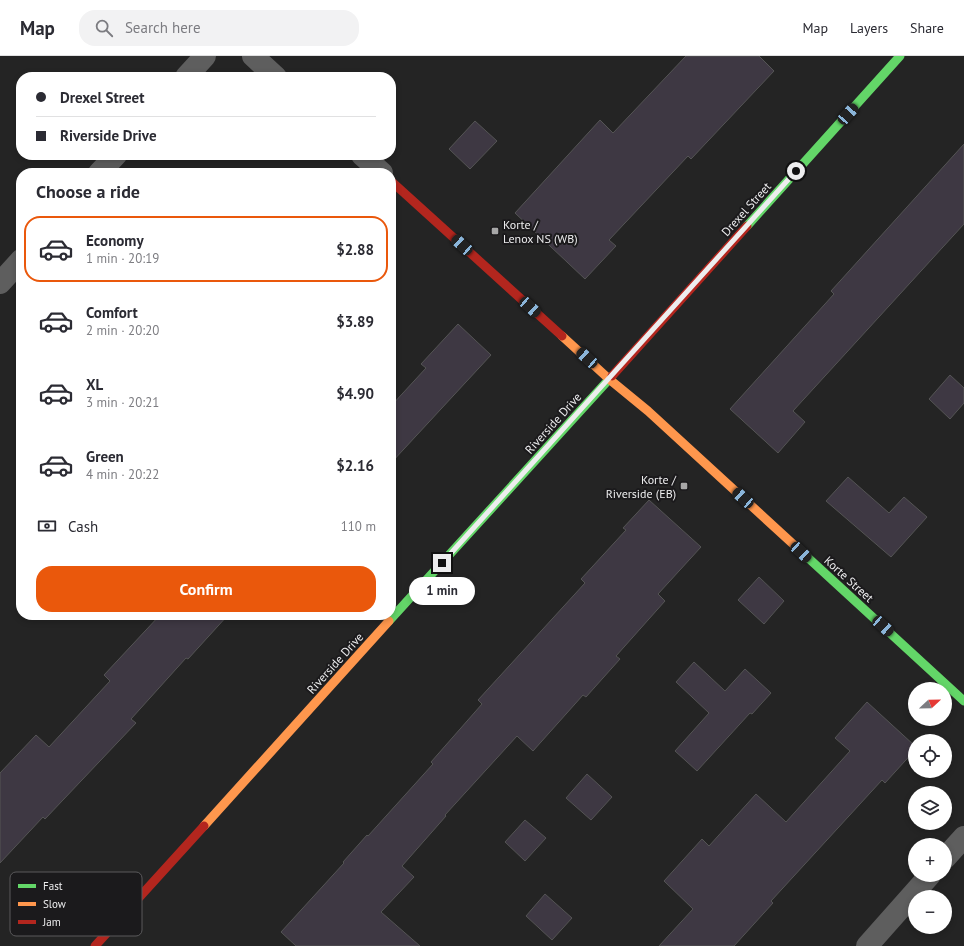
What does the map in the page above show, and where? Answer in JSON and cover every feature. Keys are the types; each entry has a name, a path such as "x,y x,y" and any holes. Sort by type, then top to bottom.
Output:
{"street":[{"path":"191,72 205,56"},
{"path":"253,56 271,72"},
{"name":"Drexel Street","path":"609,379 900,56"},
{"path":"104,168 111,160"},
{"path":"368,160 376,168"},
{"name":"Korte Street","path":"396,186 609,379 648,411 964,701"},
{"path":"0,283 16,265"},
{"name":"Riverside Drive","path":"396,614 609,379"},
{"name":"Riverside Drive","path":"142,894 391,620"},
{"path":"952,850 964,837"},
{"path":"867,946 924,882"},
{"name":"Riverside Drive","path":"95,946 104,936"}],"building":[{"path":"686,56 759,56 774,71 691,159 688,156 609,240 616,246 585,279 515,213 600,120 613,133"},
{"path":"475,121 497,141 470,169 449,149"},
{"path":"964,144 964,224 793,411 805,422 778,453 730,409 834,294 831,291"},
{"path":"458,324 491,355 396,458 396,401 426,368 421,364"},
{"path":"950,375 964,388 964,403 950,419 929,399"},
{"path":"848,477 889,513 904,497 927,517 891,557 826,501"},
{"path":"649,500 701,547 658,594 665,601 616,656 620,659 586,697 583,695 533,751 517,736 445,815 446,816 402,866 414,877 381,912 420,946 296,946 281,932 344,863 343,862 367,835 368,836 433,764 431,762 482,704 478,700 585,583 581,579 626,530 623,528"},
{"path":"759,577 784,601 764,624 738,600"},
{"path":"155,620 223,620 188,659 186,658 131,719 136,723 45,819 43,817 0,863 0,773 36,735 49,747 110,681 104,675"},
{"path":"694,662 725,691 745,669 771,693 752,714 750,713 697,771 675,751 709,713 676,682"},
{"path":"867,702 908,740 908,758 885,783 882,780 771,901 773,903 734,946 659,946 693,909 664,881 702,839 709,846 756,794 786,822 850,751 835,738"},
{"path":"587,774 612,797 591,820 566,798"},
{"path":"525,820 546,838 525,861 505,842"},
{"path":"545,894 572,918 552,940 526,916"}],"traffic: fast":[{"path":"747,226 900,56"},
{"path":"396,613 612,376"},
{"path":"805,555 964,701"}],"traffic: slow":[{"path":"562,336 609,379 648,411 805,555"},
{"path":"204,826 389,621"}],"traffic: jam":[{"path":"396,186 562,336"},
{"path":"612,376 747,226"},
{"path":"142,894 204,826"},
{"path":"95,946 104,936"}],"place":[{"name":"Korte / Lenox NS (WB)","path":"495,231"},
{"name":"Korte / Riverside (EB)","path":"684,486"}],"route":[{"path":"442,563 796,171"}]}
